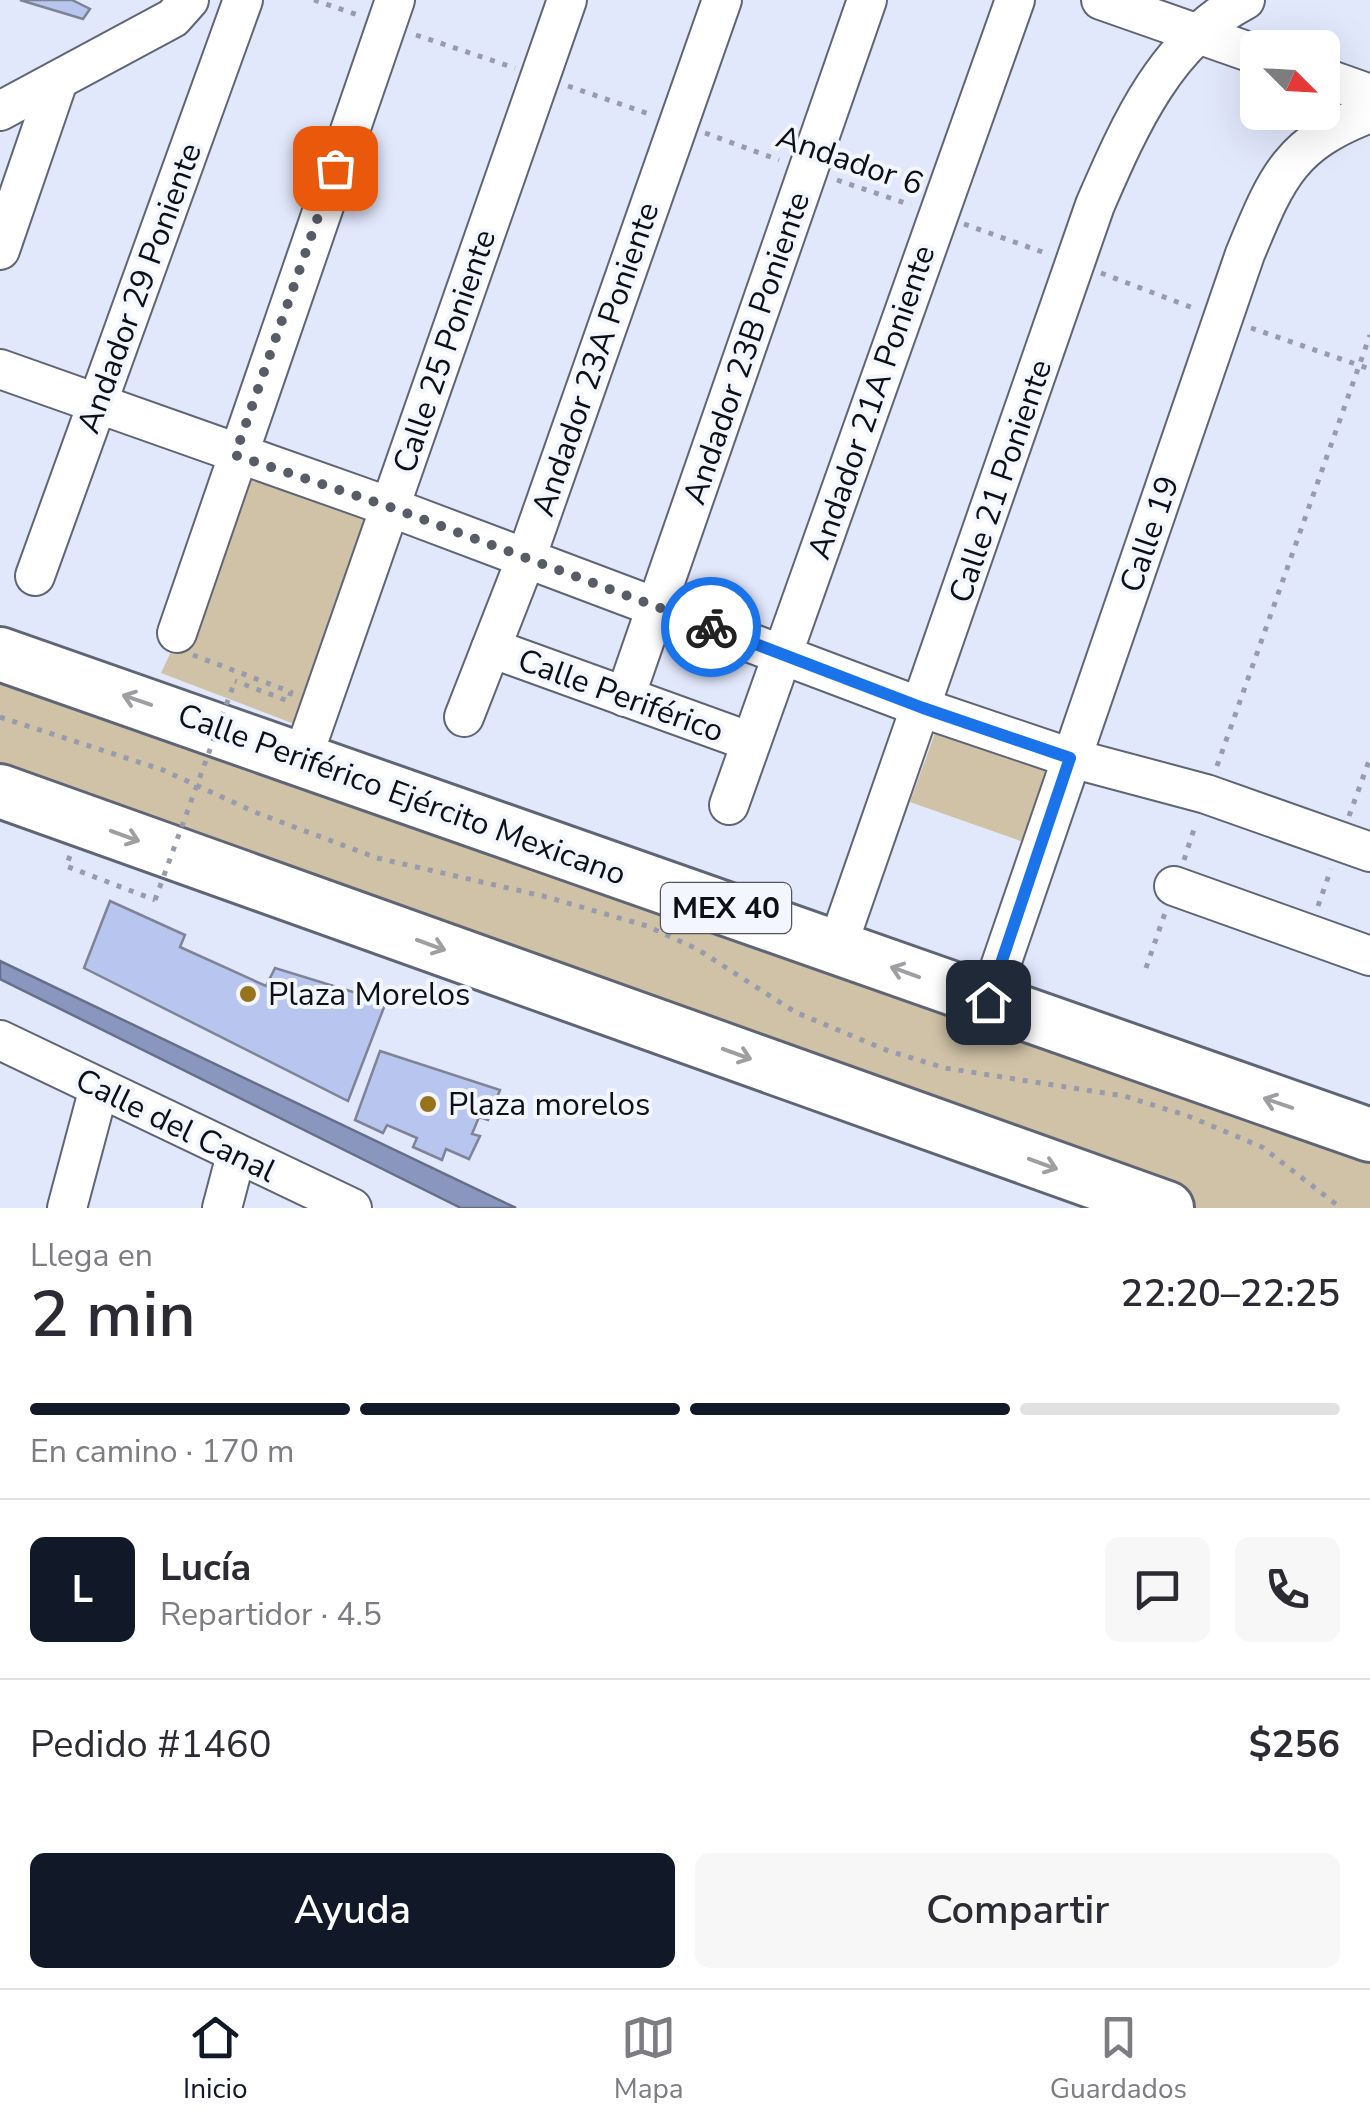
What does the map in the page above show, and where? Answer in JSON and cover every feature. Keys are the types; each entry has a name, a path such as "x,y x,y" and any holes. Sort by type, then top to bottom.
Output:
{"highway":[{"name":"Calle Periférico Ejército Mexicano","path":"0,654 1370,1135"},
{"path":"0,791 1167,1208"}],"street":[{"path":"0,111 173,18 189,0"},
{"name":"Andador 29 Poniente","path":"35,576 243,0"},
{"name":"Calle 25 Poniente","path":"302,759 566,0"},
{"name":"Andador 23A Poniente","path":"464,717 526,561 722,0"},
{"name":"Andador 23B Poniente","path":"626,697 867,0"},
{"name":"Andador 21A Poniente","path":"729,805 1015,0"},
{"path":"1100,0 1240,48"},
{"name":"Calle 21 Poniente","path":"838,948 1073,262 1126,134 1161,73 1199,34 1245,0"},
{"path":"176,633 390,12"},
{"path":"0,250 58,81"},
{"path":"1340,84 1370,94"},
{"name":"Calle 19","path":"988,1002 1270,192 1294,157 1328,129 1370,112"},
{"path":"0,369 390,507 923,708 1070,758 1206,794 1370,852"},
{"name":"Calle Periférico","path":"491,648 751,742"},
{"path":"1174,886 1370,956"},
{"name":"Calle del Canal","path":"0,1040 236,1156 352,1208"},
{"path":"67,1208 98,1088"},
{"path":"222,1208 236,1156"}],"path":[{"name":"Andador 6","path":"314,0 390,12 539,76 1370,369"},
{"path":"1146,968 1370,335"},
{"path":"155,900 235,681 288,701 291,692 192,654 176,633"},
{"path":"0,717 162,770 257,813 376,858 543,896 648,926 697,949 796,1012 886,1050 945,1068 1124,1096 1188,1116 1262,1147 1340,1208"}],"shaded area":[{"path":"238,458 387,508 310,730 161,673 180,632"},
{"path":"0,662 1370,1136 1370,1208 1194,1208 0,785"},
{"path":"935,733 1052,773 1029,844 910,802"}],"water":[{"path":"0,961 516,1208 461,1208 0,979"}],"building":[{"path":"20,0 72,0 90,9 83,19"},
{"name":"Plaza Morelos","path":"110,901 185,935 180,947 266,986 275,968 386,1002 348,1101 84,968"},
{"name":"Plaza morelos","path":"380,1051 500,1090 488,1120 479,1117 472,1134 480,1136 469,1159 446,1149 442,1160 413,1147 417,1138 387,1125 383,1133 355,1120"}],"way so far":[{"path":"335,168 235,455 390,507 711,627"}],"place":[{"name":"Plaza Morelos","path":"248,994"},
{"name":"Plaza morelos","path":"428,1104"}],"route":[{"path":"711,627 923,708 1070,758 988,1002"}]}
